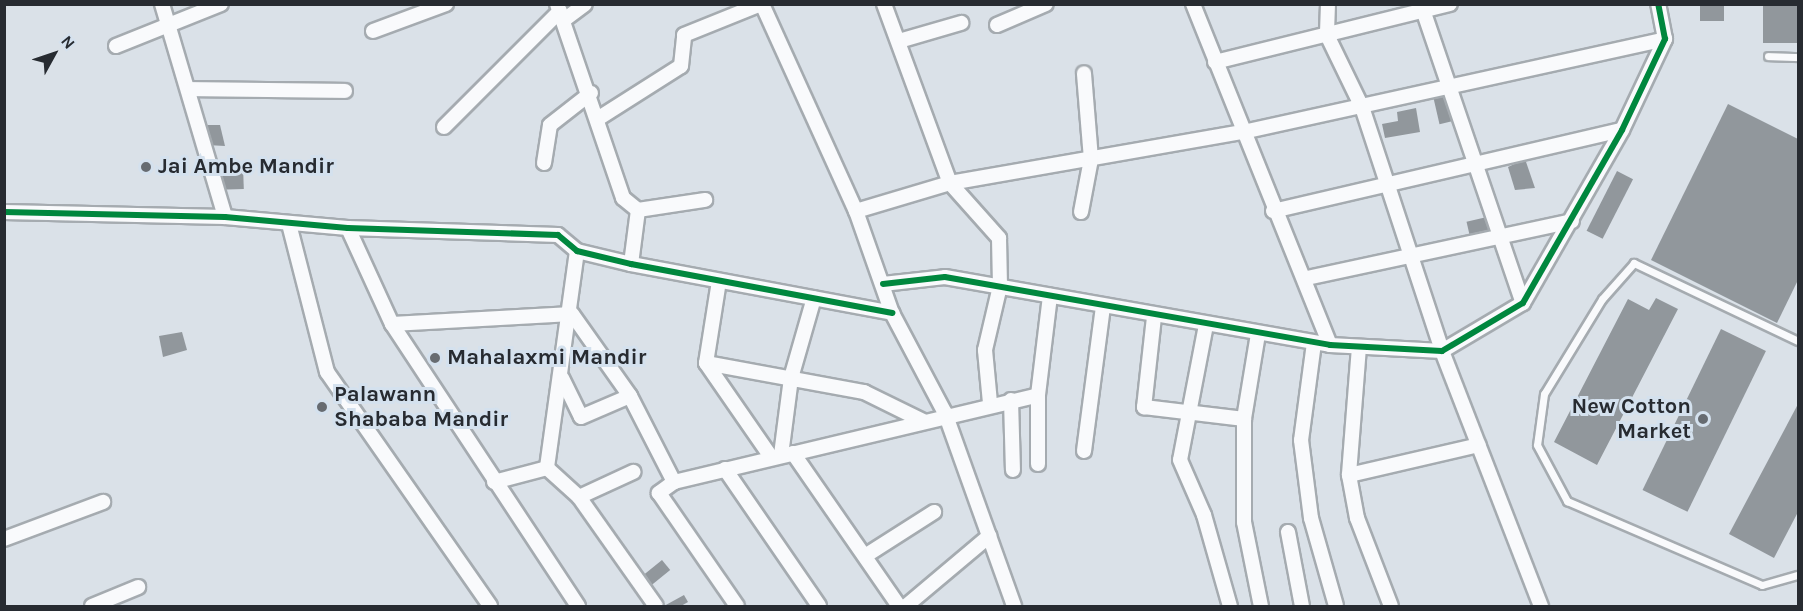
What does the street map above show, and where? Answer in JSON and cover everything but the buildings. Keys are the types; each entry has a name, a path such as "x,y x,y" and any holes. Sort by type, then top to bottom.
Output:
{"street":[{"path":"162,4 190,89 225,217"},
{"path":"116,46 221,4"},
{"path":"373,31 446,4"},
{"path":"444,127 560,12 585,4"},
{"path":"599,118 681,66 684,35 761,4 856,211 892,313 945,413 1014,606"},
{"path":"884,4 950,183 999,238 1000,286 985,350 990,403"},
{"path":"997,25 1046,4"},
{"path":"1192,4 1273,211 1307,278 1330,345"},
{"path":"1328,4 1327,35 1362,107 1442,351 1541,606"},
{"path":"1215,62 1327,35 1422,8 1450,4"},
{"path":"883,284 945,277 1154,317 1314,343 1442,351 1522,303 1572,221 1622,130 1665,39 1658,4"},
{"path":"1422,8 1454,87 1522,303"},
{"path":"560,12 591,93 623,198 638,210 705,200"},
{"path":"899,41 961,23"},
{"path":"856,211 950,183 1243,132 1665,39"},
{"path":"1081,212 1091,159 1084,73"},
{"path":"190,89 345,91"},
{"path":"544,164 550,125 591,93"},
{"path":"1273,211 1387,182 1622,130"},
{"path":"632,264 638,210"},
{"path":"4,212 225,217 348,228 558,235 577,251 632,264 892,313"},
{"path":"1307,278 1572,221"},
{"path":"289,224 327,372 490,606"},
{"path":"348,228 392,324 494,482 578,606"},
{"path":"547,468 572,314 577,251"},
{"path":"719,281 706,363 865,556 899,606"},
{"path":"1038,464 1038,395 1050,296"},
{"path":"782,455 791,378 814,298"},
{"path":"1084,451 1103,307"},
{"path":"392,324 572,314"},
{"path":"572,314 630,396 674,482"},
{"path":"1154,317 1144,407 1191,415 1244,419"},
{"path":"1206,325 1191,415 1180,460 1204,515 1230,606"},
{"path":"1258,333 1244,419 1244,522 1261,606"},
{"path":"1314,343 1301,440 1311,518 1337,604"},
{"path":"1359,346 1349,475 1357,518 1391,606"},
{"path":"706,363 864,392 923,421"},
{"path":"562,378 581,417 630,396"},
{"path":"737,606 659,493 674,482 923,421 945,413 1038,395"},
{"path":"1011,400 1013,470"},
{"path":"1349,475 1479,445"},
{"path":"494,482 547,468"},
{"path":"547,468 579,497 656,606"},
{"path":"725,469 819,606"},
{"path":"579,497 633,472"},
{"path":"4,539 103,502"},
{"path":"865,556 934,512"},
{"path":"1288,532 1302,606"},
{"path":"906,606 989,536"},
{"path":"92,606 138,588"}],"lane":[{"path":"1768,56 1798,57"},
{"path":"1798,341 1634,263 1602,299 1544,394 1537,445 1567,501 1762,585 1798,575"}],"cycle path":[{"path":"883,284 945,277 1330,345 1442,351 1523,303 1622,130 1665,39 1658,4"},
{"path":"4,212 225,217 348,228 558,235 577,251 631,264 892,313"}],"place":[{"name":"Jai Ambe Mandir","path":"146,167"},
{"name":"Mahalaxmi Mandir","path":"435,358"},
{"name":"Palawann Shababa Mandir","path":"322,407"},
{"name":"New Cotton Market","path":"1703,419"}]}
